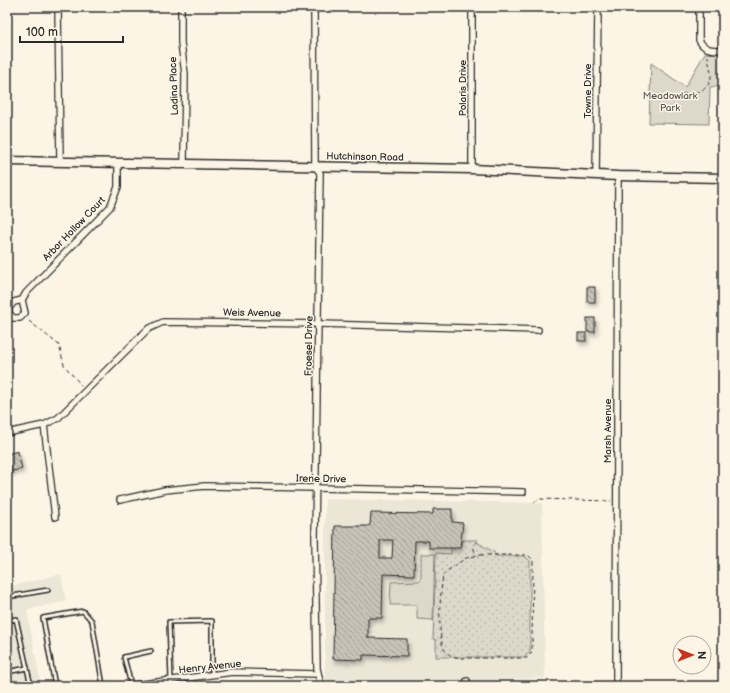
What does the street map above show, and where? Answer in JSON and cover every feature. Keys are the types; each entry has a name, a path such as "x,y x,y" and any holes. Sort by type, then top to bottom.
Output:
{"street":[{"path":"58,7 60,162"},
{"name":"Ladina Place","path":"181,7 181,43 185,74 184,164"},
{"name":"Froesel Drive","path":"314,7 315,166 320,173 319,324 314,537 318,674 321,686"},
{"name":"Polaris Drive","path":"472,7 472,169"},
{"name":"Towne Drive","path":"596,175 598,7"},
{"path":"699,7 699,40 708,50 723,50"},
{"name":"Hutchinson Road","path":"7,161 472,169 618,176 723,178"},
{"name":"Arbor Hollow Court","path":"22,300 31,288 110,207 118,187 118,162"},
{"name":"Marsh Avenue","path":"616,686 618,176"},
{"name":"Weis Avenue","path":"7,433 44,425 58,418 154,324 173,321 538,330"},
{"path":"44,425 55,517"},
{"name":"Irene Drive","path":"120,500 165,490 205,486 523,492"},
{"name":"Henry Avenue","path":"127,686 233,672 318,674"}],"lane":[{"path":"7,597 48,590"},
{"path":"55,686 43,618 83,611 92,621 103,686"},
{"path":"7,621 16,619 30,685 24,686"},
{"path":"171,680 169,622 212,621 212,674"},
{"path":"131,686 124,657 151,651"},
{"path":"7,672 27,668"}],"path":[{"path":"682,94 694,94 705,89 711,75 708,56"},
{"path":"29,321 59,345 64,364 83,388"},
{"path":"534,502 540,500 613,501"},
{"path":"476,542 473,546 476,556"},
{"path":"528,555 532,560 532,652 527,658 452,657 443,649 440,629 440,594 444,573 466,558 476,556 528,555"}],"shaded area":[{"path":"325,499 542,503 545,678 388,684 325,681"},
{"path":"61,574 66,601 27,610 41,686 7,686 7,587"}],"green space":[{"name":"Meadowlark Park","path":"705,53 723,54 723,86 710,87 709,124 649,123 651,63 685,87"},
{"path":"461,540 477,540 478,543 494,552 496,556 525,556 530,561 530,652 525,657 436,657 436,640 433,639 436,553 451,554 451,546 461,546"},
{"path":"421,554 435,554 433,620 417,619 417,605 390,605 391,582 419,581 421,577"}],"building":[{"path":"587,287 595,287 595,302 587,302"},
{"path":"587,318 595,318 595,332 587,332"},
{"path":"578,333 586,333 586,341 578,341"},
{"path":"18,451 22,469 7,472 7,454"},
{"path":"433,509 452,509 452,522 463,523 460,548 429,548 429,541 415,541 414,575 383,574 382,618 368,618 368,638 407,639 407,656 363,655 363,660 333,659 335,526 368,526 370,525 371,513 433,514","holes":["380,540 393,540 392,558 380,558"]}]}
